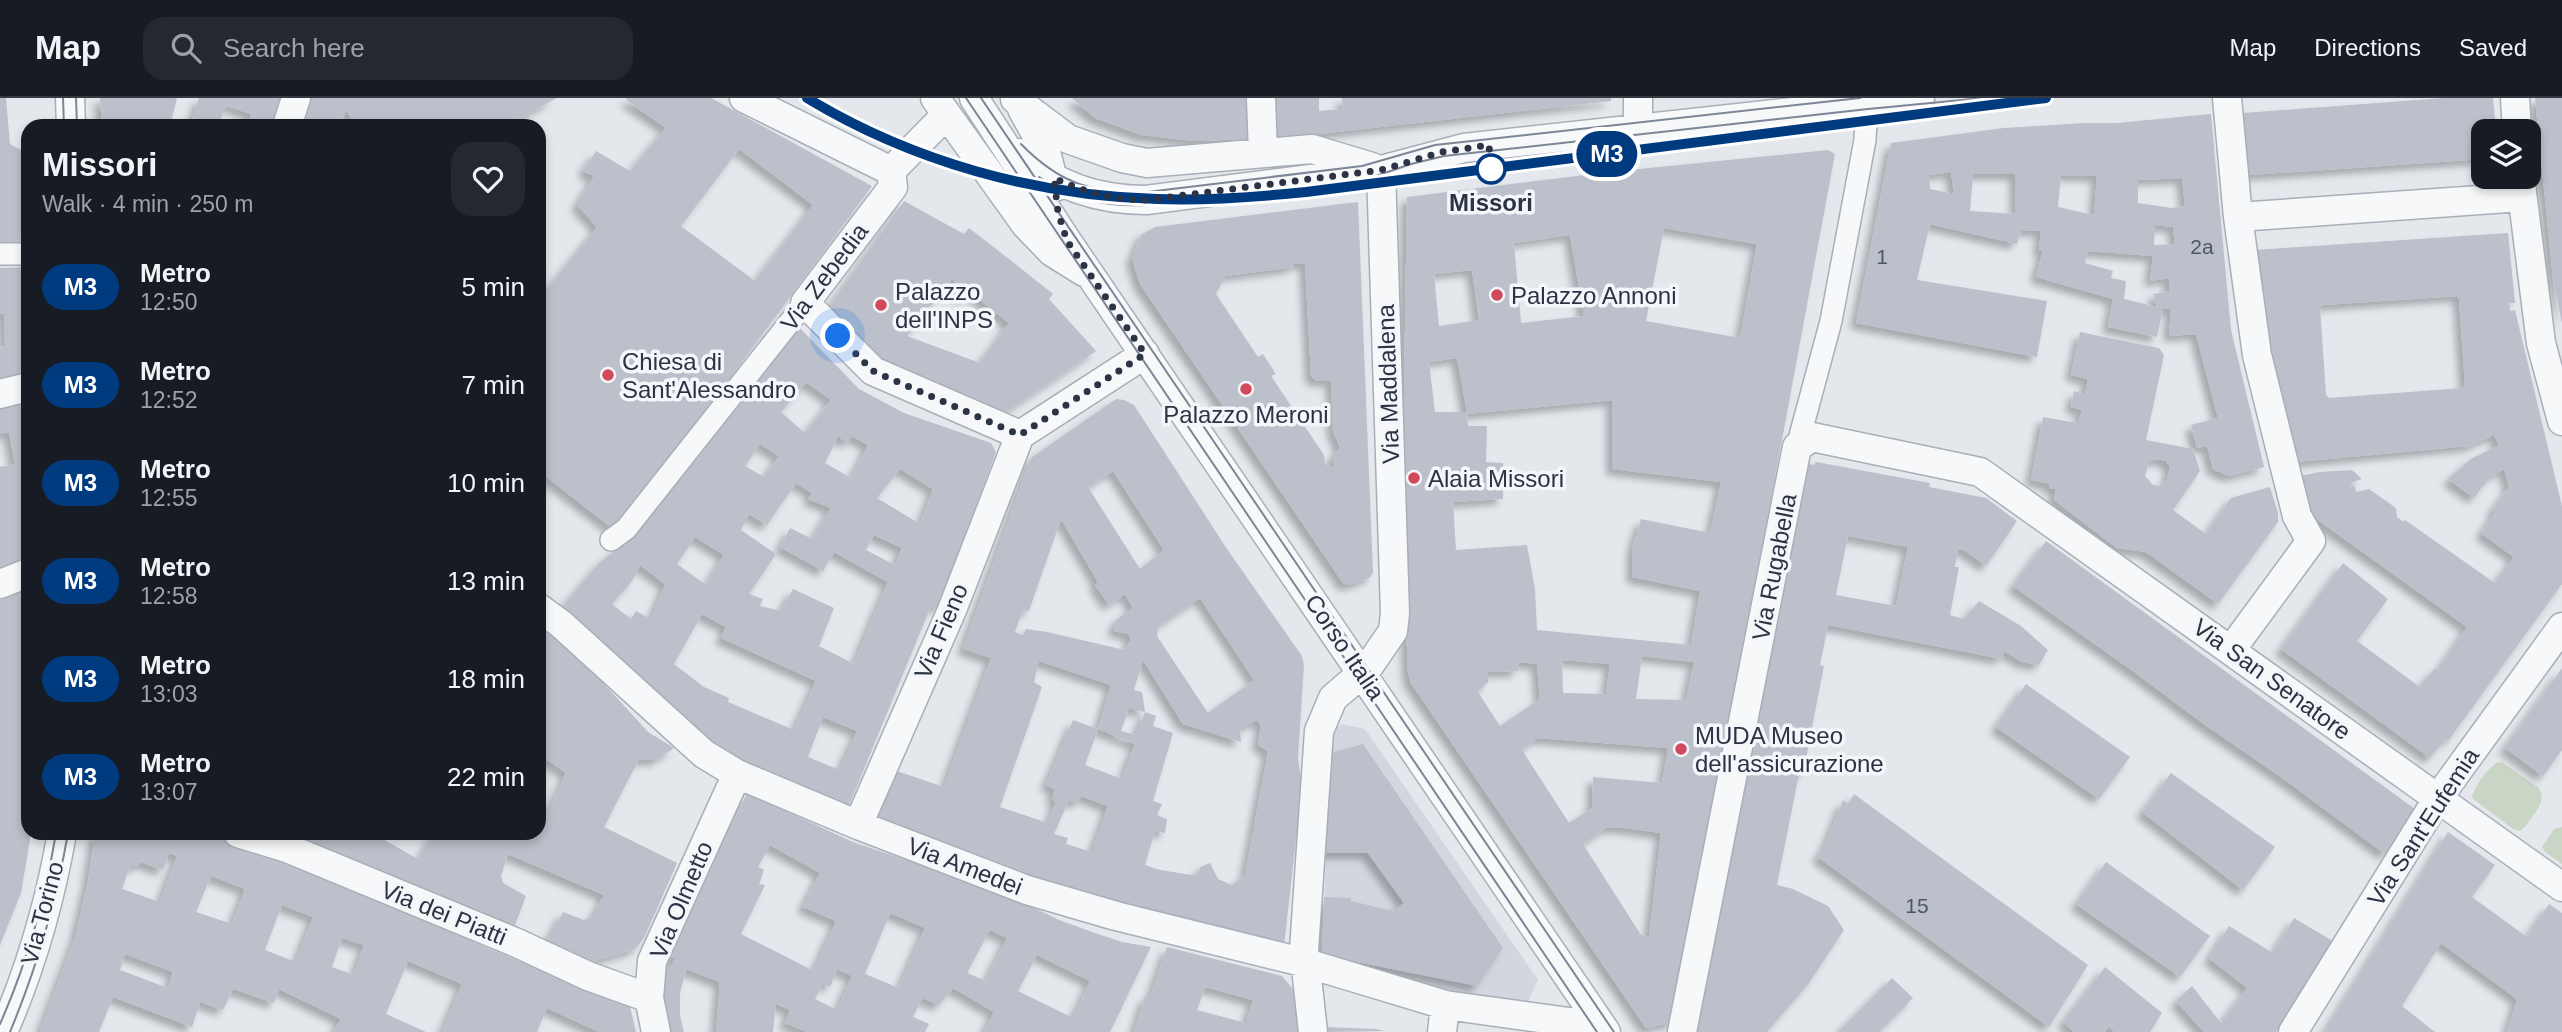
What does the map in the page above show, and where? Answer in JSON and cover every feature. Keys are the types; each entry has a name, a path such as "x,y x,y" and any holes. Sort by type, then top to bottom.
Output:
{"street":[{"path":"69,98 70,119"},
{"path":"289,119 296,98"},
{"path":"744,98 891,171 941,106 1026,225 1052,253 1093,277"},
{"path":"974,98 995,129 1034,167 1082,191 1128,200 1146,200 1381,170 1464,148 1920,98"},
{"path":"1015,98 1068,139 1122,158 1147,163 1312,149 1381,170"},
{"path":"1015,98 1046,152 1067,241"},
{"path":"1261,98 1263,153"},
{"path":"1638,98 1638,128"},
{"path":"2227,98 2238,217 2257,355 2297,516 2311,541 2231,650"},
{"path":"2515,98 2516,119"},
{"name":"Via Rugabella","path":"1682,1032 1797,447 1831,321 1865,140 1867,103"},
{"name":"Corso Italia","path":"995,129 1067,241 1600,1025"},
{"name":"Via Maddalena","path":"1313,1032 1304,950 1319,732 1333,698 1367,669 1393,631 1395,613 1381,170"},
{"name":"Via Zebedia","path":"611,540 626,529 805,303 893,187 891,171"},
{"path":"2238,217 2502,189"},
{"path":"2521,189 2541,343 2562,421"},
{"path":"0,254 21,254"},
{"path":"805,303 873,371 1020,435 1145,354"},
{"path":"0,394 21,389"},
{"name":"Via Fieno","path":"858,825 952,610 1020,435"},
{"name":"Via San Senatore","path":"1797,447 1812,437 1980,472 2562,887"},
{"path":"0,584 21,576"},
{"name":"Via Amedei","path":"546,614 561,624 704,754 737,774 858,825 1027,890 1116,916 1306,963 1444,1018 1588,1021 1600,1025"},
{"name":"Via Sant'Eufemia","path":"2293,1032 2438,798 2562,627"},
{"name":"Via Olmetto","path":"656,1032 649,998 652,961 737,774"},
{"name":"Via Torino","path":"3,1032 46,911 61,840"},
{"name":"Via dei Piatti","path":"260,840 287,848 517,943 588,976 649,998"}],"shaded area":[{"path":"1342,724 1365,729 1538,980 1525,1008 1473,999 1322,955 1331,732"}],"green space":[{"path":"2498,762 2539,788 2541,793 2538,809 2520,831 2513,829 2472,798 2482,778"},
{"path":"2562,827 2562,864 2542,847 2554,829"}],"building":[{"path":"0,98 6,98 10,144 21,150 21,238 0,246"},
{"path":"100,98 177,98 172,119 102,119"},
{"path":"199,98 282,98 275,119 250,119 251,114 225,105 221,119 192,119"},
{"path":"309,98 557,98 518,119 351,119 346,109 343,119 302,119"},
{"path":"627,98 711,98 872,186 692,430 613,529 546,476 546,286 548,288 597,227 577,205 594,176 583,171 596,151 630,171 666,128 626,100","holes":["739,149 813,205 755,281 681,226"]},
{"path":"1072,98 1246,98 1249,139 1194,141 1141,135 1095,118"},
{"path":"1273,98 1319,98 1319,111 1343,109 1342,98 1611,98 1611,101 1274,139"},
{"path":"2444,98 2493,98 2495,119 2471,119 2471,160 2249,175 2243,113"},
{"path":"2535,98 2562,98 2562,324 2553,278 2541,158 2541,119 2537,119"},
{"path":"2211,114 2231,330 2264,467 2229,476 2213,469 2207,446 2197,448 2191,425 2218,418 2196,334 2169,336 2171,309 2163,308 2157,337 2108,327 2113,299 2036,277 2043,251 2039,251 2041,231 2021,230 2017,244 1930,224 1917,280 2047,301 2037,357 1856,323 1891,143 2004,128 2117,123","holes":["1951,172 1954,194 1930,189 1929,175","1973,174 2015,174 2016,214 1970,211","2061,175 2097,176 2094,215 2058,207","2182,178 2185,206 2172,208 2138,203 2138,180","2155,225 2173,227 2175,244 2154,245","2088,251 2153,256 2150,281 2169,278 2169,291 2153,294 2157,307 2124,299 2126,281 2111,278 2113,271 2085,263"]},
{"path":"1828,150 1835,154 1674,1022 1646,1028 1411,683 1408,672 1403,462 1407,197 1609,172","holes":["1664,228 1757,244 1740,338 1646,321","1570,235 1584,316 1521,323 1514,243","1472,270 1479,320 1439,326 1434,274","1457,358 1467,412 1435,412 1429,362","1612,400 1612,469 1721,482 1710,533 1641,519 1633,546 1632,577 1700,591 1691,645 1537,630 1535,589 1527,545 1456,550 1453,502 1503,499 1503,463 1486,462 1487,426 1468,426 1467,414","1642,656 1694,662 1686,700 1636,699","1562,660 1610,664 1606,694 1563,693","1519,662 1537,664 1540,699 1500,726 1478,692 1488,682 1488,672 1518,671","1537,738 1668,748 1662,783 1593,777 1592,808 1569,823 1522,750","1606,828 1661,833 1649,937 1641,935 1583,844"]},
{"name":"Palazzo dell'INPS","path":"904,201 964,234 969,228 1009,259 1053,294 1049,299 1096,351 1006,412 889,369 827,310","holes":["952,279 955,281 951,288 964,298 970,292 1009,323 980,363 907,336"]},
{"name":"Palazzo Meroni","path":"1358,202 1373,573 1369,578 1348,585 1343,583 1140,284 1132,259 1141,235 1155,227","holes":["1305,263 1311,376 1317,381 1331,380 1333,431 1340,448 1333,456 1333,468 1325,464 1324,455 1271,376 1276,374 1263,354 1258,357 1216,294 1225,276 1294,267 1293,264"]},
{"path":"2508,233 2515,303 2509,303 2510,311 2515,310 2562,506 2562,584 2448,741 2445,739 2430,758 2281,649 2343,563 2388,599 2357,641 2420,687 2435,668 2438,670 2467,627 2318,520 2311,511 2301,476 2352,470 2362,479 2350,483 2350,487 2355,486 2356,492 2369,489 2396,508 2397,517 2495,583 2514,557 2481,533 2495,512 2492,510 2509,487 2504,469 2490,477 2474,498 2448,479 2471,459 2499,445 2494,435 2469,446 2295,462 2262,330 2254,250","holes":["2457,296 2465,385 2463,388 2329,398 2326,395 2320,307"]},
{"path":"21,267 21,380 0,385 0,347 5,346 4,314 0,314 0,268"},
{"path":"798,326 859,389 904,413 991,443 996,452 939,608 931,606 848,808 714,752 560,610 599,563 632,537","holes":["806,382 831,400 805,433 781,412","838,436 847,443 852,436 868,445 851,478 825,463","760,444 779,456 764,477 745,466","900,469 933,489 920,524 877,498","796,483 812,493 808,499 831,508 812,539 790,528 780,547 823,571 834,552 888,582 854,664 819,646 834,608 793,589 781,611 760,606 763,599 749,594 776,554 741,530 749,514 767,525","874,535 902,548 895,565 866,550","695,537 724,555 706,585 677,564","640,565 665,584 651,619 636,611 631,619 612,604 632,581","702,614 726,627 721,638 816,681 794,730 728,702 729,698 704,687 674,664","823,717 857,731 840,770 808,757"]},
{"path":"2080,332 2159,348 2164,355 2146,440 2193,449 2200,471 2173,510 2206,534 2231,498 2270,487 2278,522 2218,604 2146,552 2117,548 2054,500 2056,489 2049,488 2050,484 2031,480 2043,417 2078,423 2082,410 2071,407 2074,391 2085,394 2088,379 2071,375","holes":["2157,459 2166,461 2170,467 2167,480 2159,486 2153,485 2145,476 2149,462"]},
{"path":"21,398 21,566 0,576 0,467 15,464 9,432 0,434 0,403"},
{"path":"1116,399 1134,405 1227,549 1302,656 1304,665 1298,758 1302,787 1284,946 1035,880 876,817 894,770 944,787 991,658 963,649 1031,458","holes":["1113,471 1164,550 1140,569 1088,487","1061,519 1098,582 1095,585 1109,605 1125,594 1133,608 1116,620 1114,631 1128,634 1131,639 1125,650 1047,632 1026,629 1023,635 1015,632 1023,610 1029,611","1200,598 1254,680 1208,713 1157,636 1158,626","1143,660 1183,724 1241,742 1240,729 1257,720 1261,726 1258,745 1268,751 1245,875 1232,885 1218,879 1210,863 1200,867 1198,876 1145,865 1155,831 1165,833 1167,819 1157,815 1162,804 1153,801 1173,733 1153,726 1156,716 1145,712 1142,692 1134,690","1039,661 1111,685 1098,729 1073,720 1046,785 1055,789 1052,799 1056,802 1048,823 1000,807 1042,687 1034,682","1129,708 1145,712 1136,735 1121,731","1098,729 1135,744 1122,779 1085,765","1081,796 1108,806 1092,852 1066,844 1068,838 1054,834 1069,800 1078,803"]},
{"path":"1816,462 1930,483 1929,487 1986,498 2017,521 1986,566 1964,550 1958,549 1955,567 1959,567 1950,615 1964,619 1979,601 2021,626 2048,650 2039,665 2022,662 2004,651 2002,659 1828,625 1820,665 1824,666 1803,774 1799,774 1777,885 1793,889 1828,906 1844,930 1809,983 1767,1032 1697,1032 1804,463 1814,465","holes":["1848,536 1908,547 1896,606 1836,595"]},
{"path":"2046,541 2415,809 2385,854 2013,586"},
{"path":"21,591 21,840 30,840 21,893 0,945 0,600"},
{"path":"546,633 575,652 648,732 674,748 656,760 639,759 604,827 677,863 644,938 635,949 584,964 544,947 563,912 584,920 593,916 604,895 508,854 501,876 503,883 526,896 512,933 288,840 384,840 418,859 430,840 546,840 546,819 566,773 546,759"},
{"path":"2562,668 2562,750 2543,776 2505,748"},
{"path":"2026,684 2130,757 2099,799 1996,727"},
{"path":"1363,744 1503,948 1477,986 1322,955 1324,897 1351,898 1351,901 1393,911 1404,903 1368,853 1326,853 1331,753"},
{"path":"2171,773 2275,847 2243,890 2142,812"},
{"path":"747,793 853,842 1006,894 1059,920 1095,933 1122,942 1151,947 1110,1032 984,1032 994,1012 953,988 939,1005 922,998 913,1017 929,1024 925,1032 807,1032 785,1023 790,1010 776,1004 773,1032 716,1032 720,982 686,969 680,993 680,1016 684,1032 666,1032 662,986 675,958 670,957","holes":["770,845 820,873 803,907 836,921 814,971 741,934 765,885 759,884 764,870 758,867","890,913 925,928 899,988 865,974","990,930 1007,938 986,981 967,973","1037,955 1090,981 1073,1018 1018,991","837,969 852,976 837,1010 815,999 823,983 830,987"]},
{"path":"1854,794 2088,965 2049,1027 1818,857 1843,800 1848,804"},
{"path":"2448,832 2495,865 2472,897 2527,937 2549,904 2562,913 2562,1032 2507,1032 2517,999 2441,943 2402,1006 2435,1032 2325,1032"},
{"path":"94,840 227,840 349,885 480,945 630,1007 636,1032 599,1032 547,1008 537,1032 442,1032 462,984 408,961 386,1014 426,1032 334,1032 341,1019 279,989 274,1003 233,989 223,1010 200,1002 192,1027 113,997 99,1032 40,1032 75,938","holes":["169,853 177,856 160,902 122,889 130,866 138,866 140,862 163,870","211,876 245,889 232,924 196,912","282,905 313,917 296,962 265,950","342,938 364,945 354,975 332,967","125,954 173,972 168,988 120,970"]},
{"path":"2106,862 2210,936 2180,977 2076,904"},
{"path":"2294,918 2336,943 2276,1032 2204,1032 2176,1001 2192,986 2221,1023 2247,988 2209,958 2229,926 2273,953"},
{"path":"1167,947 1282,976 1300,998 1300,1032 1134,1032 1145,996 1150,998","holes":["1205,987 1253,1000 1246,1023 1197,1010"]},
{"path":"2105,967 2162,1013 2150,1032 2115,1032 2109,1027 2104,1032 2074,1032 2063,1022"},
{"path":"1892,978 1913,998 1879,1032 1838,1032"},
{"path":"1325,1027 1376,1029 1385,1031 1325,1032"}],"tram line":[{"path":"63,98 64,119"},
{"path":"76,98 77,119"},
{"path":"966,98 1597,1032"},
{"path":"981,98 1614,1032"},
{"path":"1021,144 1049,168 1078,183 1109,191 1147,192 1362,166 1435,145 1860,98"},
{"path":"1039,177 1064,191 1090,200 1117,205 1146,205 1373,177 1444,156 1983,98"},
{"path":"0,1024 19,978 34,930 55,840"},
{"path":"10,1032 45,934 67,840"}],"metro line":[{"name":"M3","path":"807,98 845,121 892,143 946,162 1047,188 1155,199 1206,199 1306,192 2046,98"}],"place":[{"name":"Missori","path":"1491,169"},
{"name":"Palazzo Annoni","path":"1497,295"},
{"name":"Palazzo dell'INPS","path":"881,305"},
{"name":"Chiesa di Sant'Alessandro","path":"608,375"},
{"name":"Palazzo Meroni","path":"1246,389"},
{"name":"Alaia Missori","path":"1414,478"},
{"name":"MUDA Museo dell'assicurazione","path":"1681,749"}],"route":[{"path":"838,336 873,371 1020,435 1145,354 1067,241 1058,212 1054,178 1082,191 1110,198 1146,200 1381,170 1442,152 1489,145 1491,169"}]}
